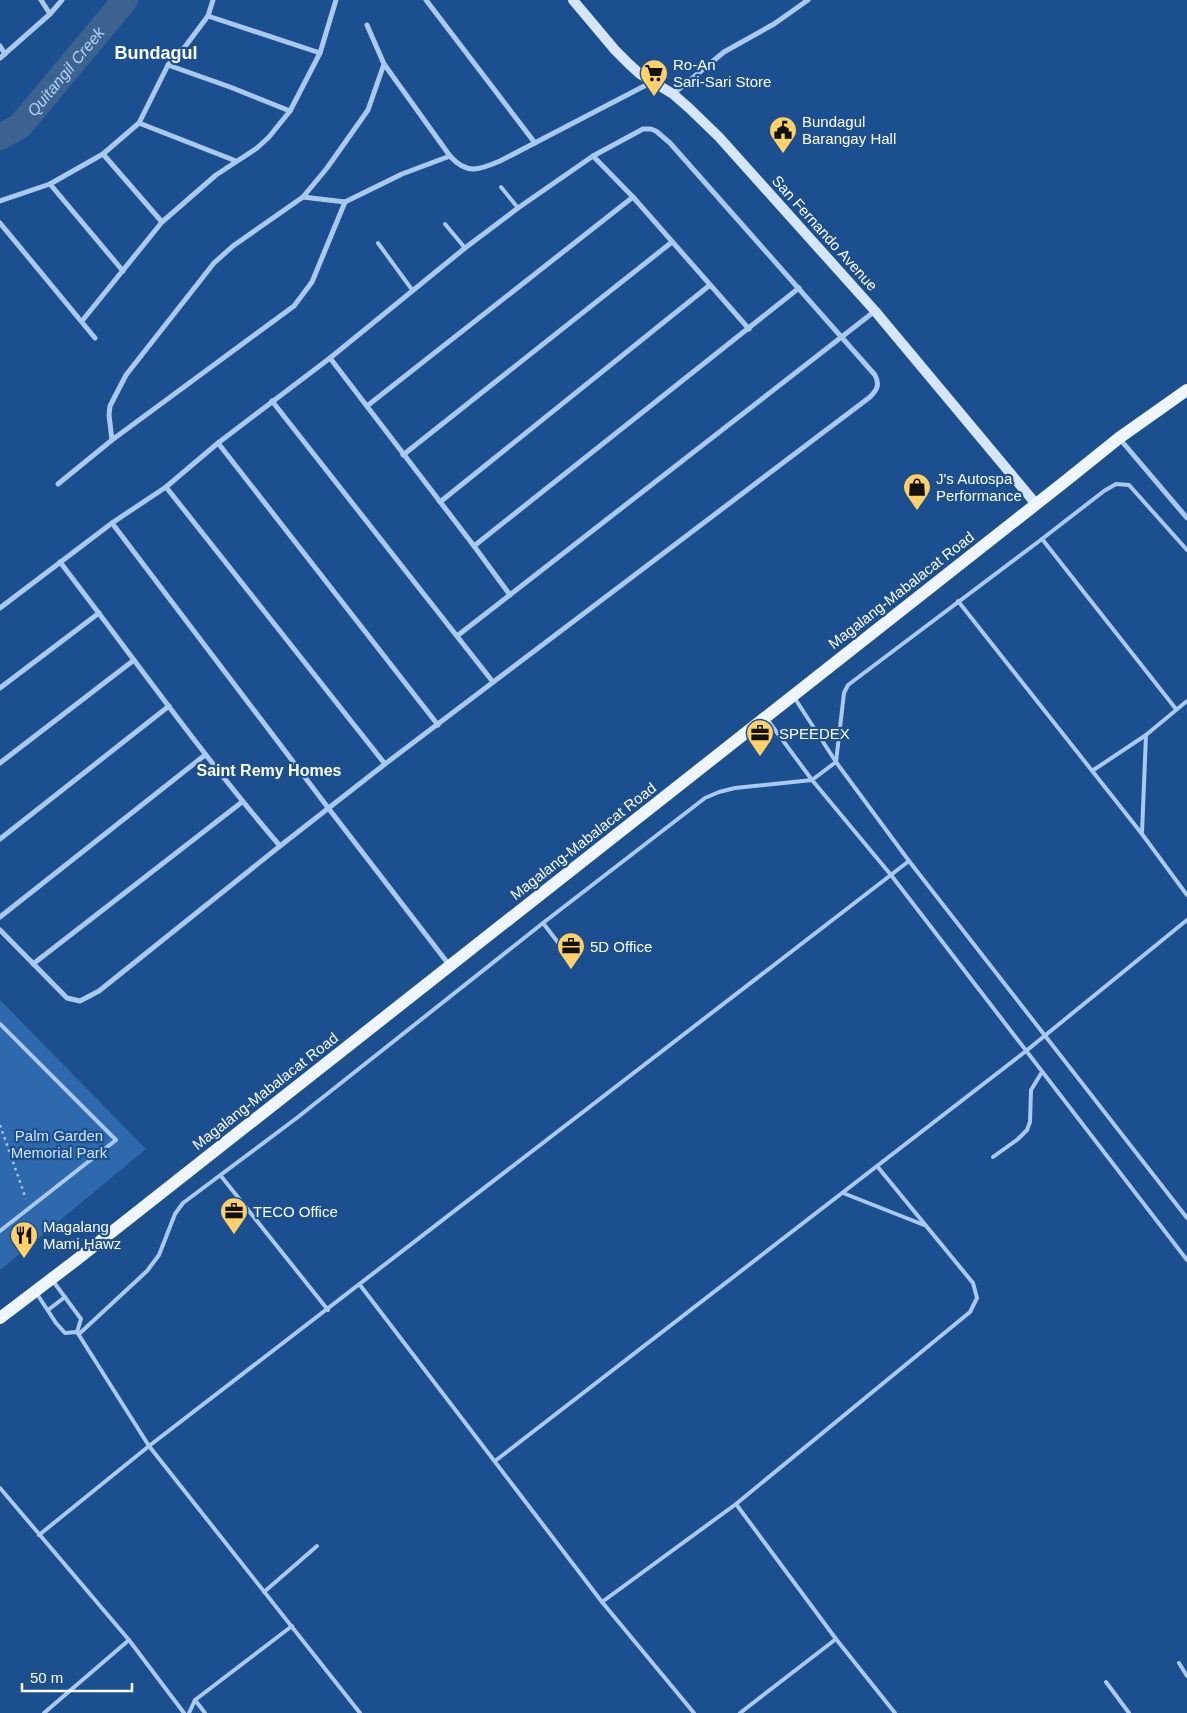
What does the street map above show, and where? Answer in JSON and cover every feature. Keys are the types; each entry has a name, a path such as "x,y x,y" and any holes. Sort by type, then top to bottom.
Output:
{"main road":[{"name":"San Fernando Avenue","path":"574,0 615,50 640,74 673,94 704,122 875,311 1036,504"},
{"name":"Magalang-Mabalacat Road","path":"0,1318 1119,438 1187,390"}],"street":[{"path":"41,0 50,14"},
{"path":"0,46 2,56 50,14 62,0"},
{"path":"0,202 50,184 103,154 139,123 168,65 184,48 208,16 213,0"},
{"path":"82,321 162,222 196,191 257,148 269,137 290,111 320,53 336,0"},
{"path":"426,0 535,143"},
{"path":"673,94 724,52 774,24 808,0"},
{"path":"208,16 320,53"},
{"path":"367,25 384,64 450,156 457,164 475,170 500,161 652,82"},
{"path":"112,440 109,415 110,406 113,397 126,376 194,286 214,263 233,246 303,197 327,168 368,110 384,64"},
{"path":"168,65 290,111"},
{"path":"139,123 236,161"},
{"path":"0,608 112,523 166,486 518,208 593,156 643,129 651,128 670,143 843,337 875,375 878,386 874,393 385,764 99,991 80,1001 67,998 0,930"},
{"path":"103,154 162,222"},
{"path":"303,197 346,202 402,174 450,156"},
{"path":"593,156 633,197 750,329"},
{"path":"50,184 123,271"},
{"path":"367,406 633,197"},
{"path":"58,484 112,440 294,306 312,282 346,202"},
{"path":"0,223 95,338"},
{"path":"403,455 672,242"},
{"path":"440,502 710,285"},
{"path":"474,546 800,288"},
{"path":"457,636 875,311"},
{"path":"330,358 510,595"},
{"path":"272,401 493,682"},
{"path":"1119,438 1187,518"},
{"path":"218,444 438,725"},
{"path":"166,486 385,764"},
{"path":"112,523 450,966"},
{"path":"60,562 205,755 280,846"},
{"path":"0,688 99,613"},
{"path":"0,763 134,660"},
{"path":"0,839 169,706"},
{"path":"0,917 205,755"},
{"path":"33,964 242,802"}],"lane":[{"path":"501,187 518,208"},
{"path":"445,224 465,248"},
{"path":"378,243 413,292"},
{"path":"35,1291 66,1333 78,1333 146,1271 159,1255 175,1214 184,1203 705,798 735,788 812,780 836,762 846,689 958,601 1104,491 1116,484 1129,485 1187,550"},
{"path":"1042,539 1176,709"},
{"path":"958,601 1142,834 1187,895"},
{"path":"793,696 836,762 909,861 1187,1218"},
{"path":"1092,771 1146,735 1187,701"},
{"path":"766,717 812,780 891,875 1187,1260"},
{"path":"1142,834 1146,735"},
{"path":"40,1535 149,1446 909,861"},
{"path":"495,1461 1026,1051 1187,920"},
{"path":"543,923 570,958"},
{"path":"0,1024 116,1140 0,1230"},
{"path":"993,1157 1018,1140 1027,1130 1030,1122 1031,1090 1042,1072"},
{"path":"602,1602 736,1504 970,1312 977,1298 973,1283 877,1166"},
{"path":"221,1176 328,1310"},
{"path":"843,1193 926,1225"},
{"path":"52,1279 81,1319 78,1333 149,1446 360,1713"},
{"path":"360,1285 602,1602 694,1713"},
{"path":"48,1310 65,1297"},
{"path":"0,1488 129,1640 184,1713"},
{"path":"736,1504 836,1638 895,1713"},
{"path":"264,1592 317,1546"},
{"path":"189,1713 195,1700 292,1626"},
{"path":"740,1713 836,1638"},
{"path":"44,1713 129,1640"},
{"path":"1179,1662 1187,1676"},
{"path":"1106,1682 1129,1713"},
{"path":"195,1700 205,1713"}],"path":[{"path":"0,1125 29,1208"}],"green space":[{"name":"Palm Garden Memorial Park","path":"0,1000 146,1149 0,1270"}],"waterway":[{"name":"Quitangil Creek","path":"0,137 20,126 125,0"}],"place":[{"name":"Ro-An Sari-Sari Store","path":"654,97"},
{"name":"Bundagul Barangay Hall","path":"783,154"},
{"name":"J's Autospa Performance","path":"917,511"},
{"name":"SPEEDEX","path":"760,757"},
{"name":"5D Office","path":"571,970"},
{"name":"TECO Office","path":"234,1235"},
{"name":"Magalang Mami Hawz","path":"24,1259"}],"district":[{"name":"Bundagul","path":"156,53"},
{"name":"Saint Remy Homes","path":"269,770"}]}
